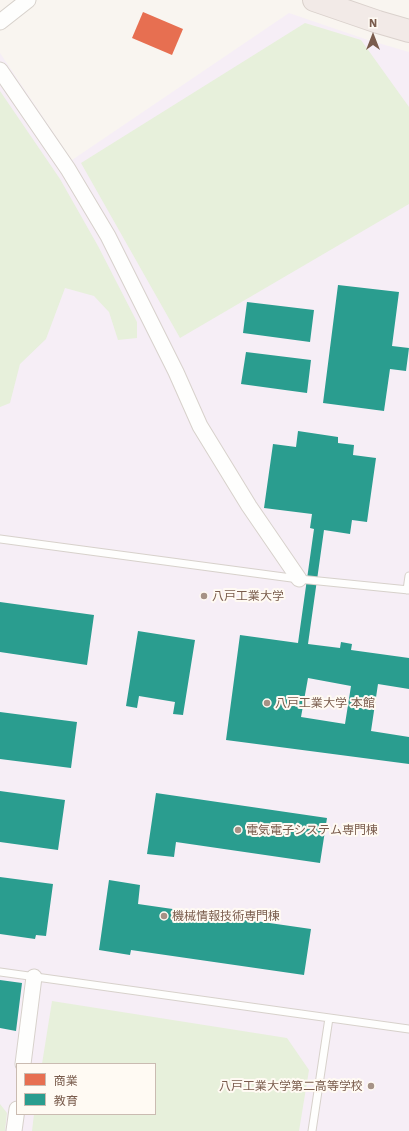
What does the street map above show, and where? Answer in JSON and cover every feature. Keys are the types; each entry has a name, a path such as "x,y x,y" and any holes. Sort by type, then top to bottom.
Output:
{"highway":[{"path":"314,0 409,32"}],"street":[{"path":"0,22 28,0"},
{"path":"0,70 68,169 108,236 176,372 200,426 249,506 299,579"},
{"path":"23,1063 34,977"},
{"path":"14,1131 16,1115"}],"lane":[{"path":"0,539 299,579 408,590 409,576"},
{"path":"0,972 409,1029"},
{"path":"312,1131 329,1018"}],"shaded area":[{"name":"八戸工業大学","path":"289,13 368,40 409,52 409,1131 0,1131 0,53 72,160"}],"green space":[{"path":"305,23 361,40 409,107 409,204 180,338 81,163"},
{"path":"0,91 60,179 98,246 137,322 137,338 118,340 109,312 94,296 65,288 46,339 20,364 10,403 0,407"},
{"path":"52,1001 287,1038 309,1070 299,1131 32,1131 34,1115 156,1115 156,1063 42,1063"},
{"path":"0,1104 7,1113 5,1131 0,1131"}],"building: 商業":[{"path":"143,12 183,29 172,55 132,38"}],"building: 教育":[{"path":"338,285 399,292 392,346 409,348 406,371 390,369 384,411 323,403"},
{"path":"247,302 314,310 310,342 243,333"},
{"path":"246,352 311,360 307,393 241,384"},
{"name":"八戸工業大学 本館","path":"298,431 338,437 338,443 354,445 353,455 376,458 367,522 352,520 350,534 324,530 308,644 340,648 341,642 352,644 351,650 409,658 409,689 378,684 371,731 409,737 409,764 226,740 240,635 298,643 314,529 310,528 312,514 264,508 273,444 296,447","holes":["308,678 351,686 345,724 301,717"]},
{"path":"0,602 94,615 87,665 0,652"},
{"path":"138,631 195,640 183,715 173,714 175,702 139,696 137,708 126,706"},
{"path":"0,712 77,722 71,768 0,759"},
{"path":"0,791 65,800 58,850 0,842"},
{"name":"電気電子システム専門棟","path":"156,793 327,818 320,863 176,842 174,857 147,854"},
{"path":"0,877 53,884 46,936 36,935 35,939 0,934"},
{"name":"機械情報技術専門棟","path":"109,880 140,885 138,904 311,929 304,975 131,950 130,955 99,950"},
{"path":"0,980 22,983 16,1031 0,1028"}],"place":[{"name":"八戸工業大学","path":"204,596"},
{"name":"八戸工業大学 本館","path":"267,703"},
{"name":"電気電子システム専門棟","path":"238,830"},
{"name":"機械情報技術専門棟","path":"164,916"},
{"name":"八戸工業大学第二高等学校","path":"371,1086"}]}
